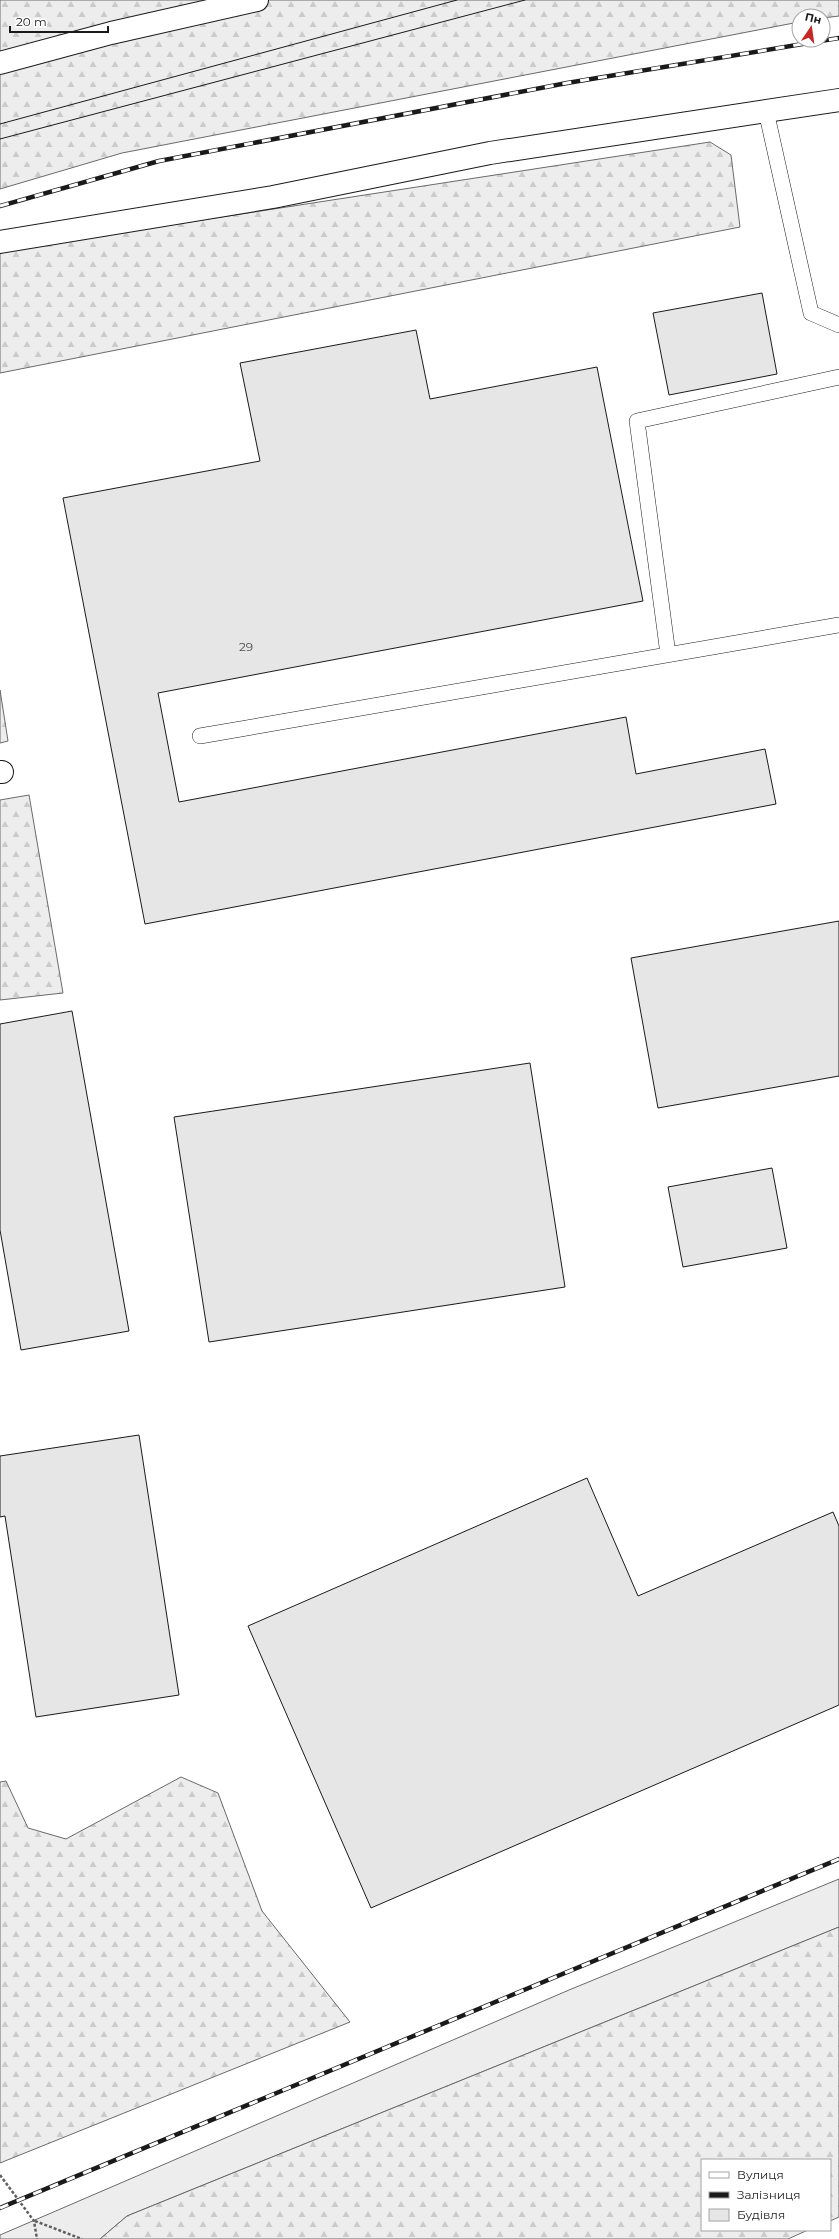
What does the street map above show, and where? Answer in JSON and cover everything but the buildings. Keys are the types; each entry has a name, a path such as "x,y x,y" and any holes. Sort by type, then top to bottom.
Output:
{"street":[{"path":"0,63 110,33 257,0"},
{"path":"0,242 273,197 490,153 839,100"}],"lane":[{"path":"766,111 811,314 839,326"},
{"path":"668,654 637,421 839,377"},
{"path":"200,736 839,625"}],"path":[{"path":"0,2175 34,2221 37,2239"},
{"path":"34,2221 82,2239"}],"shaded area":[{"path":"839,1879 839,1927 127,2216 100,2239 0,2239 0,2235 569,1990"}],"green space":[{"path":"0,0 839,0 839,16 831,17 831,8 791,8 791,24 122,153 0,189"},
{"path":"710,142 731,155 740,227 0,373 0,251"},
{"path":"0,690 8,741 0,743"},
{"path":"29,795 63,993 0,1000 0,800"},
{"path":"181,1777 218,1793 262,1911 350,2022 0,2163 0,1782 6,1781 28,1828 66,1839"},
{"path":"839,1927 839,2217 831,2221 831,2159 701,2159 701,2231 806,2231 788,2239 100,2239 127,2216"}],"tram line":[{"path":"0,124 457,0"},
{"path":"0,139 525,0"}],"railway":[{"path":"0,206 159,161 567,83 839,38"},
{"path":"0,2208 839,1859"}]}
